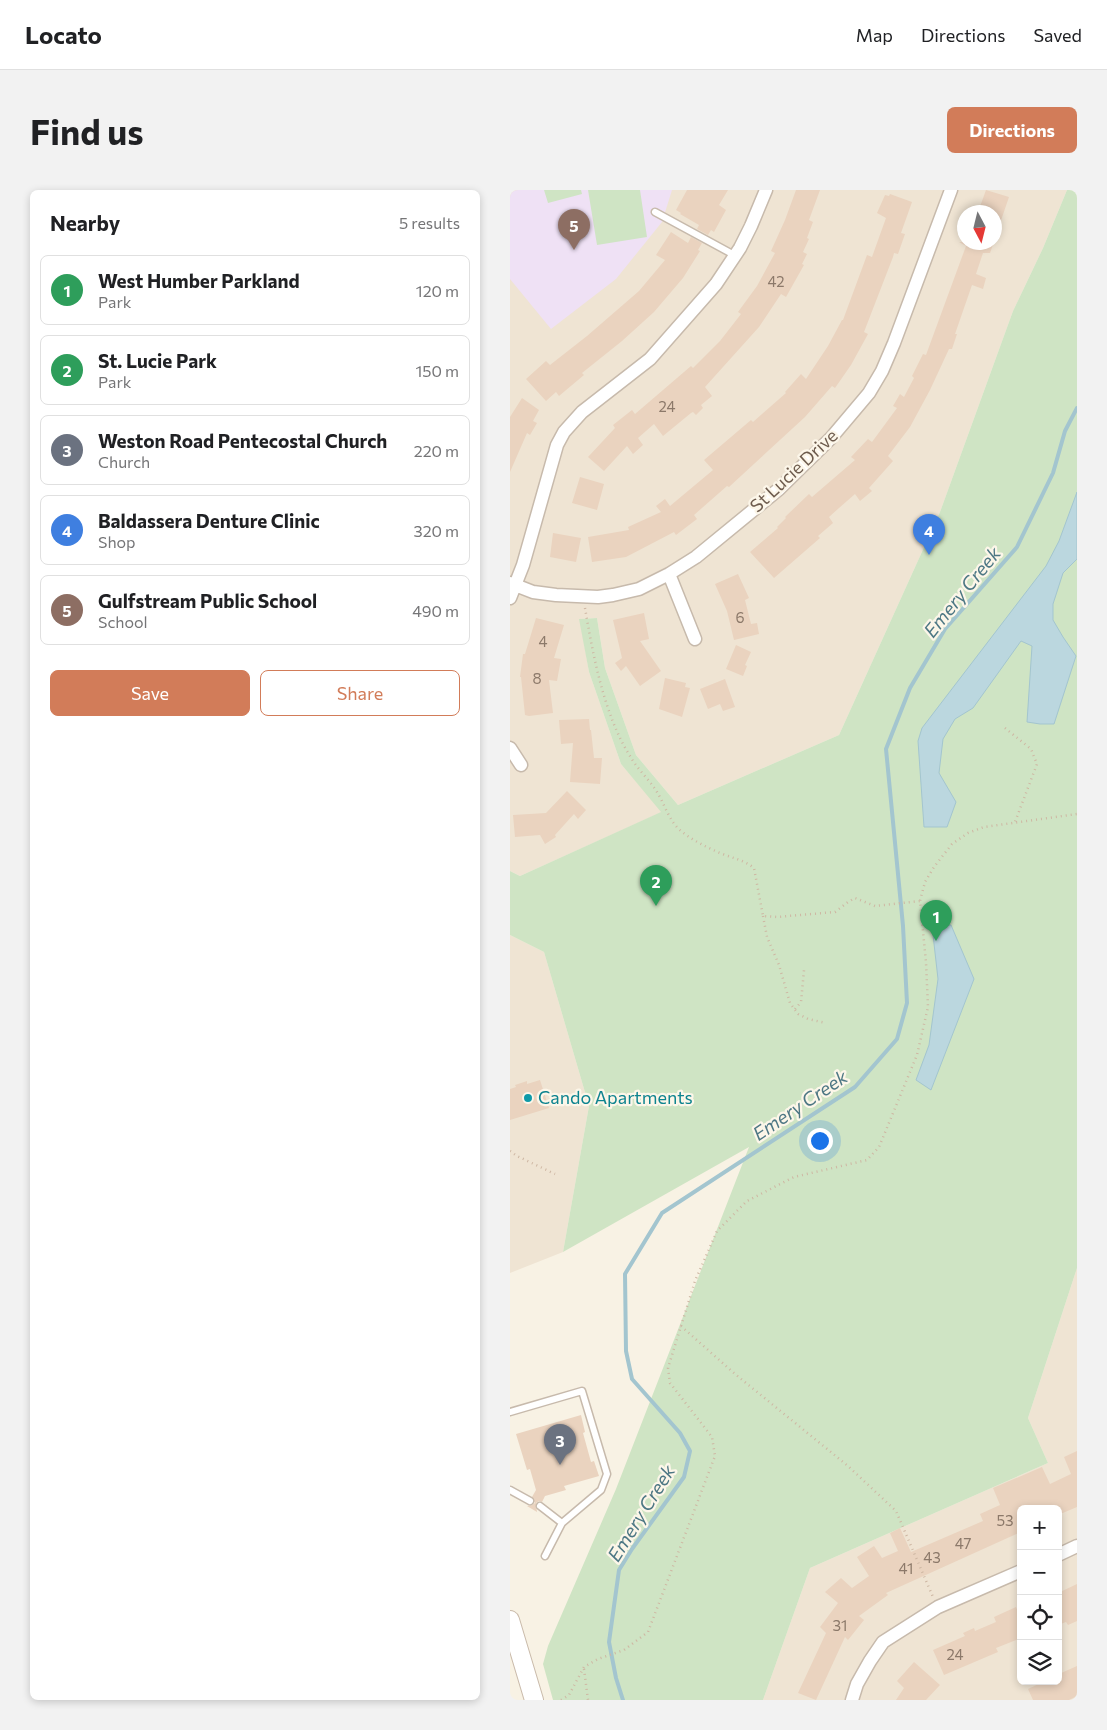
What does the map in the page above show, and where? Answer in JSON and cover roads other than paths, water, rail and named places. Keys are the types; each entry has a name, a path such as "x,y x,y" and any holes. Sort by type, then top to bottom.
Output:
{"main road":[{"path":"510,1620 534,1700"}],"street":[{"path":"510,598 513,584 523,565 557,444 564,432 582,412 650,359 716,284 736,256 752,226 766,190"},
{"name":"St Lucie Drive","path":"513,584 545,595 613,595 638,589 669,574 696,557 778,489 831,438 869,393 882,371 951,190"},
{"path":"669,574 695,639"},
{"path":"510,748 521,765"},
{"path":"1062,1552 1077,1546"},
{"path":"852,1700 857,1684 883,1642 938,1607 1017,1573"}],"lane":[{"path":"655,212 736,256"},
{"path":"510,1412 582,1391 607,1474 601,1490 562,1522 545,1556"},
{"path":"510,1490 530,1501"},
{"path":"540,1506 562,1522"}],"water":[{"path":"1077,492 1077,559 1063,573 1053,604 1053,620 1076,656 1054,724 1027,722 1032,646 1021,641 973,708 955,719 943,739 939,773 956,802 947,827 924,827 918,741 922,728 1046,566 1059,541"},
{"path":"951,925 974,979 931,1090 916,1080 929,1045 938,979 932,926"}],"waterway":[{"name":"Emery Creek","path":"623,1700 616,1678 609,1642 619,1570 684,1477 690,1451 680,1433 632,1379 626,1351 625,1274 662,1213 855,1087 897,1039 907,1003 903,926 886,749 910,688 945,629 1017,547 1053,473 1065,431 1077,408"}],"place":[{"name":"Gulfstream Public School","path":"574,250"},
{"name":"Baldassera Denture Clinic","path":"929,555"},
{"name":"St. Lucie Park","path":"656,906"},
{"name":"West Humber Parkland","path":"936,941"},
{"name":"Cando Apartments","path":"528,1098"},
{"name":"Weston Road Pentecostal Church","path":"560,1465"}]}
